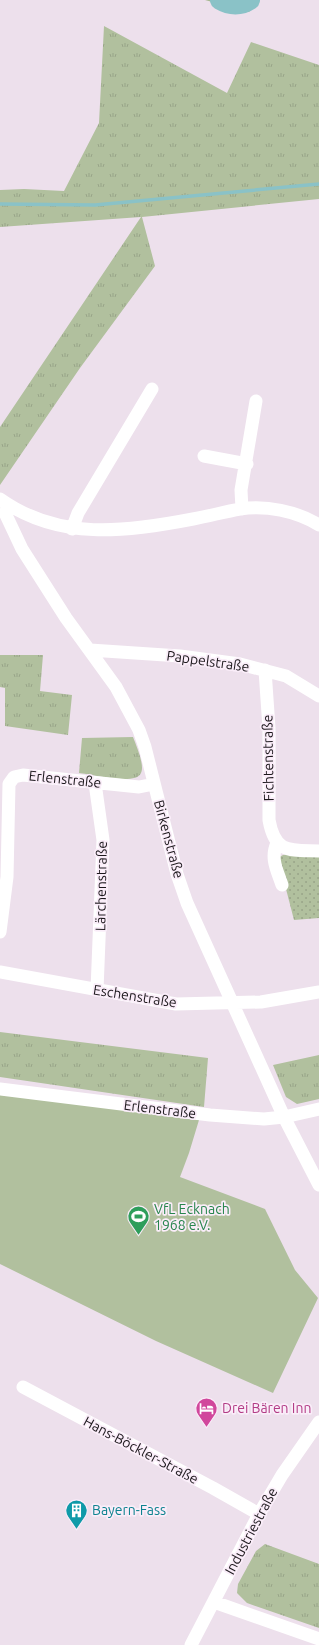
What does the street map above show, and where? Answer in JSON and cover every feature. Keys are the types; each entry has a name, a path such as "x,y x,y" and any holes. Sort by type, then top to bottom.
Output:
{"street":[{"path":"72,529 78,513 152,389"},
{"path":"242,509 242,490 256,401"},
{"path":"204,456 247,464"},
{"path":"3,501 35,518 55,526 72,529 107,531 137,528 242,509 268,509 286,512 302,516 319,524"},
{"name":"Birkenstraße","path":"3,501 6,515 22,549 66,618 116,687 130,712 145,748 177,874 187,903 284,1117 319,1185"},
{"name":"Pappelstraße","path":"90,650 188,657 240,664 286,676 319,696"},
{"name":"Fichtenstraße","path":"265,670 269,728 269,820 273,838 277,843 274,851 274,863 282,885"},
{"name":"Erlenstraße","path":"0,932 7,877 9,784 14,777 23,775 139,787 154,784"},
{"name":"Lärchenstraße","path":"95,783 103,840 97,990"},
{"path":"277,843 282,847 292,850 319,851"},
{"name":"Eschenstraße","path":"0,972 176,1004 233,1004 261,1002 319,992"},
{"name":"Erlenstraße","path":"0,1089 210,1115 264,1119 284,1117 319,1109"},
{"name":"Hans-Böckler-Straße","path":"23,1387 259,1514"},
{"name":"Industriestraße","path":"191,1645 259,1514 282,1475 319,1422"},
{"path":"214,1602 319,1638"}],"green space":[{"path":"205,0 260,0 249,12"},
{"path":"104,26 227,93 251,42 319,65 319,199 142,217 155,266 80,368 0,485 0,427 141,217 0,227 0,190 24,189 64,191 99,123"},
{"path":"0,655 43,655 40,691 72,695 68,735 5,726 5,688 0,687"},
{"path":"133,737 142,765 141,773 137,777 122,779 79,773 82,738"},
{"path":"283,855 319,856 319,918 294,920 278,858"},
{"path":"0,1032 208,1058 204,1107 0,1077"},
{"path":"319,1055 319,1099 297,1104 286,1097 273,1065"},
{"name":"VfL Ecknach 1968 e.V.","path":"0,1093 199,1120 180,1177 265,1209 295,1270 318,1298 273,1393 156,1341 0,1264"},
{"path":"265,1544 319,1564 319,1628 247,1603 237,1593 238,1584 256,1551"}],"waterway":[{"path":"220,0 235,4 250,0"},
{"path":"0,204 95,205 319,184"}],"place":[{"name":"VfL Ecknach 1968 e.V.","path":"139,1236"},
{"name":"Drei Bären Inn","path":"206,1428"},
{"name":"Bayern-Fass","path":"77,1530"}]}
